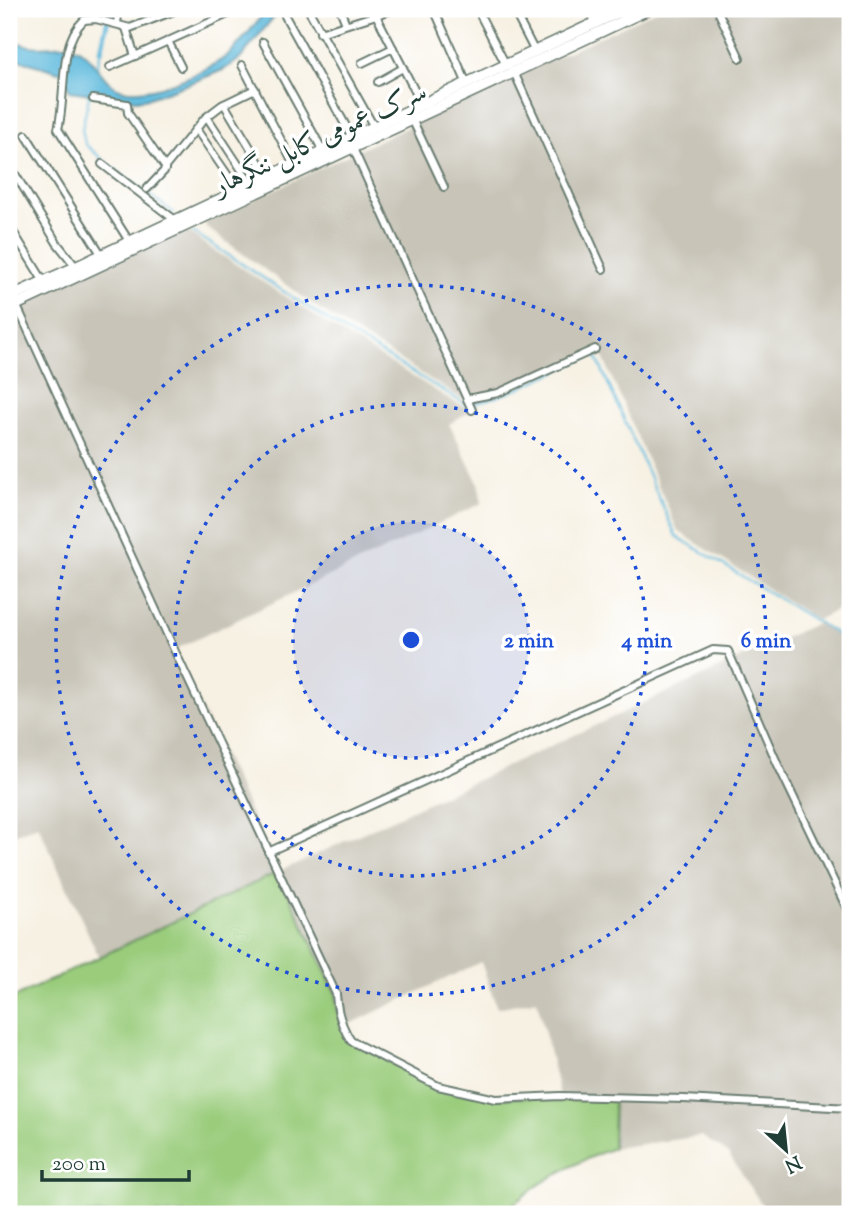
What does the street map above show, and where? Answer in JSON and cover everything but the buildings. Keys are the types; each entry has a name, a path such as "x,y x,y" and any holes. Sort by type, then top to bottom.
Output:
{"highway":[{"name":"سرک عمومی کابل ننگرهار","path":"12,300 351,141 374,127 467,84 510,69 535,52 625,9"},
{"name":"سرک عمومی کابل ننگرهار","path":"12,300 101,254 294,164 412,119 510,69 649,9"}],"street":[{"path":"110,22 119,9"},
{"path":"129,242 60,135 58,129 64,104 62,77 70,43 84,20 90,18 126,28 179,9"},
{"path":"308,9 374,127"},
{"path":"340,9 346,24"},
{"path":"320,33 374,12 396,9"},
{"path":"434,9 467,84"},
{"path":"477,9 510,69 603,269"},
{"path":"513,9 535,52"},
{"path":"590,9 595,23"},
{"path":"717,9 740,58"},
{"path":"110,67 237,10"},
{"path":"374,12 422,105"},
{"path":"285,16 351,141 472,410"},
{"path":"126,28 135,56"},
{"path":"168,41 181,67"},
{"path":"263,41 323,151"},
{"path":"362,63 393,48"},
{"path":"242,65 294,164"},
{"path":"378,82 404,68"},
{"path":"146,189 165,170 207,117 224,104 255,89"},
{"path":"93,99 127,104 128,113 165,167"},
{"path":"224,104 268,177"},
{"path":"207,117 251,184"},
{"path":"412,119 444,187"},
{"path":"196,129 238,190"},
{"path":"26,135 101,254"},
{"path":"9,164 57,243 76,267"},
{"path":"102,164 174,220"},
{"path":"9,225 44,282"},
{"path":"9,282 12,300 336,994 340,1021 351,1041 438,1086 496,1099 560,1096 656,1098 850,1108"},
{"path":"467,399 498,393 595,349"},
{"path":"268,852 720,649 728,651 778,765 850,915"}],"shaded area":[{"path":"659,9 850,9 850,603 817,620 678,531 599,348 470,404 322,311 206,227 205,222"},
{"path":"183,227 203,243 338,331 472,410 449,424 478,483 482,503 174,650 278,872 99,957 38,825 9,837 9,308"},
{"path":"817,623 850,642 850,1214 768,1214 728,1153 701,1136 613,1148 614,1100 560,1096 537,1000 497,1008 481,962 350,1024 278,872"}],"green space":[{"path":"278,872 336,994 338,1013 351,1041 438,1086 496,1099 531,1097 614,1100 613,1148 554,1175 503,1214 12,1214 9,1211 9,1000"}],"water":[{"path":"267,9 280,9 240,59 223,70 149,98 136,100 70,91 63,73 9,57 9,38 31,46 69,45 84,53 114,86 139,91 156,88 190,77 229,54"}],"waterway":[{"path":"101,51 110,9"},
{"path":"97,66 101,51"},
{"path":"90,92 82,129 85,144 174,213"},
{"path":"193,232 338,327 465,404"},
{"path":"473,404 508,393 595,354 676,536 850,642"}]}
